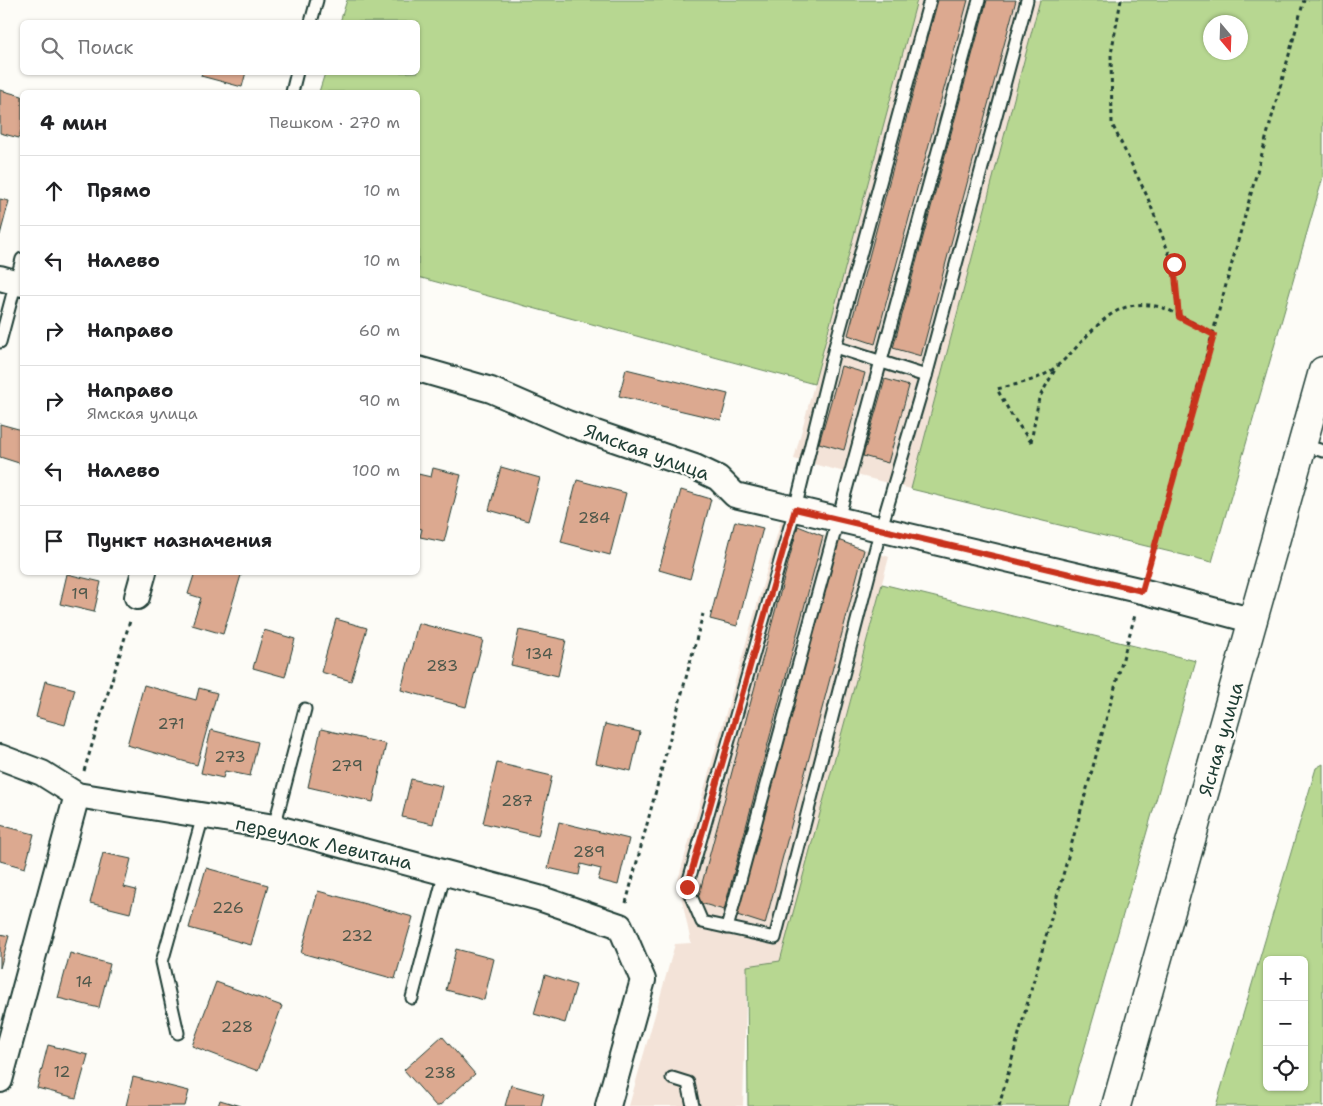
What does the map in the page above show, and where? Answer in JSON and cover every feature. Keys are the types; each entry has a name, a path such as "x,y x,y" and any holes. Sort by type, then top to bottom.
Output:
{"street":[{"name":"Ямская улица","path":"420,370 491,390 567,423 695,467 718,478 736,495 1142,591 1254,622"},
{"name":"Ясная улица","path":"1116,1106 1254,622 1313,448 1323,371"},
{"path":"137,597 143,575"},
{"name":"переулок Левитана","path":"0,756 42,773 77,795 274,827 539,898 620,926"},
{"path":"0,1080 77,795"},
{"path":"608,1106 644,980 620,926"}],"lane":[{"path":"312,20 317,0"},
{"path":"930,0 835,347 795,509 687,887 702,922 775,938 881,528 926,376 1027,0"},
{"path":"727,928 979,0"},
{"path":"292,90 296,75"},
{"path":"0,342 13,281 20,263"},
{"path":"835,347 926,376"},
{"path":"274,827 304,709"},
{"path":"178,1033 162,962 203,816"},
{"path":"412,998 445,872"},
{"path":"672,1078 688,1083 693,1106"}],"path":[{"path":"1121,0 1111,54 1112,124 1147,196 1174,264 1179,317"},
{"path":"999,1106 1214,335 1304,0"},
{"path":"1057,367 1028,382 997,389 1012,416 1031,442 1038,398 1057,367 1099,322 1130,305 1157,306 1214,335"},
{"path":"77,795 137,597"},
{"path":"620,926 704,614"}],"shaded area":[{"path":"917,0 1040,0 911,489 794,459"},
{"path":"781,521 889,557 780,962 747,966 743,1106 629,1106 675,944 691,943 678,880"}],"green space":[{"path":"347,0 917,0 814,384 420,278 420,90 320,90 324,75 420,75 420,20 341,20"},
{"path":"1040,0 1323,0 1323,177 1212,562 911,489"},
{"path":"882,584 1196,661 1068,1106 748,1106 747,966 780,961"},
{"path":"1323,764 1323,1106 1216,1106 1316,768"}],"building":[{"path":"938,0 968,0 875,344 848,335"},
{"path":"987,0 1016,0 921,356 893,348"},
{"path":"201,75 245,75 242,87"},
{"path":"0,90 20,95 20,134 19,138 0,133"},
{"path":"0,199 9,201 0,235"},
{"path":"841,366 865,373 844,450 819,443"},
{"path":"626,369 728,394 721,420 619,396"},
{"path":"885,379 909,386 888,463 863,456"},
{"path":"0,424 20,429 20,463 0,457"},
{"path":"501,467 540,478 528,521 489,510"},
{"path":"433,468 461,475 444,542 420,537 422,529 420,528 420,474 431,477"},
{"path":"577,480 626,493 610,555 561,542"},
{"path":"681,490 711,499 690,579 659,570"},
{"path":"735,521 763,528 737,626 710,619"},
{"path":"798,526 823,536 724,910 697,902"},
{"path":"838,540 864,550 765,924 737,915"},
{"path":"67,575 101,582 94,612 60,604"},
{"path":"194,575 241,575 223,634 192,625 201,598 188,594"},
{"path":"336,619 367,628 351,681 321,672"},
{"path":"418,623 483,640 466,707 401,690"},
{"path":"264,630 295,639 285,677 253,668"},
{"path":"519,630 566,640 558,676 511,665"},
{"path":"45,681 75,689 65,725 36,717"},
{"path":"144,685 196,700 199,688 217,693 197,765 127,745"},
{"path":"605,724 640,732 631,771 596,763"},
{"path":"321,729 386,744 373,802 308,787"},
{"path":"211,730 258,742 250,776 225,771 223,778 201,773"},
{"path":"497,763 552,776 538,836 483,823"},
{"path":"411,779 442,786 433,824 402,817"},
{"path":"559,822 629,839 618,885 598,880 601,869 581,864 579,875 548,868"},
{"path":"0,825 34,834 25,868 0,861"},
{"path":"103,853 131,859 124,887 136,890 130,913 90,903"},
{"path":"206,868 268,885 251,945 189,928"},
{"path":"318,891 413,917 395,979 301,953"},
{"path":"0,934 9,936 0,968"},
{"path":"456,949 494,959 484,1000 446,990"},
{"path":"70,953 110,964 99,1008 58,998"},
{"path":"545,975 576,985 565,1023 534,1014"},
{"path":"216,982 282,1006 258,1071 192,1046"},
{"path":"442,1036 475,1074 439,1106 436,1106 404,1070"},
{"path":"48,1045 88,1055 76,1098 37,1088"},
{"path":"133,1077 189,1091 185,1106 126,1106"},
{"path":"511,1085 544,1094 541,1106 505,1106"},
{"path":"220,1100 240,1106 218,1106"}],"route":[{"path":"687,887 795,509 1142,591 1214,335 1179,317 1174,264"}]}
